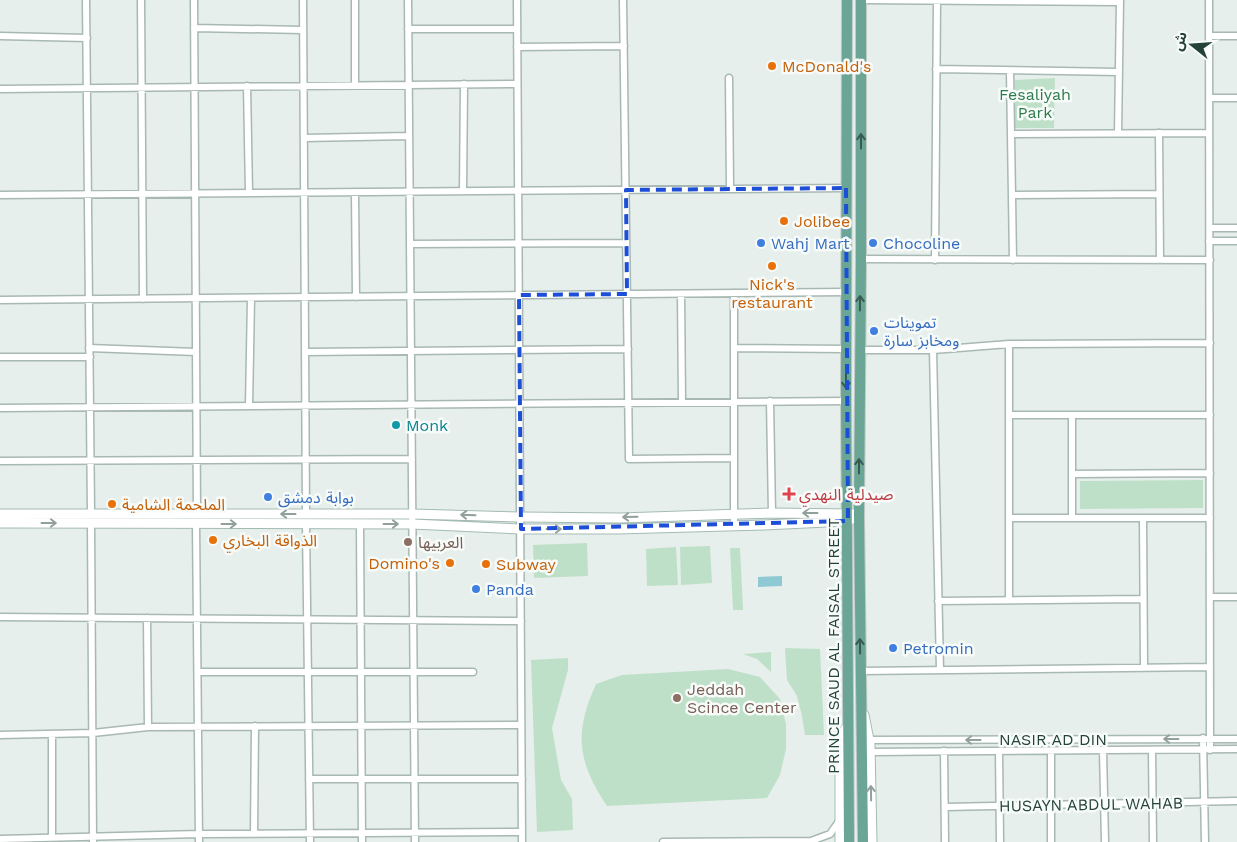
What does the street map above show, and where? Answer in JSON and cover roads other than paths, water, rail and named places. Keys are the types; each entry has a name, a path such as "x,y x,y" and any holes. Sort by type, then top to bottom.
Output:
{"main road":[{"name":"PRINCE SAUD AL FAISAL STREET","path":"846,0 849,842"},
{"name":"PRINCE SAUD AL FAISAL STREET","path":"861,0 859,515 863,842"}],"street":[{"path":"86,0 93,840"},
{"path":"141,0 143,298"},
{"path":"194,0 197,514"},
{"path":"303,0 306,514"},
{"path":"355,85 356,0"},
{"path":"408,0 415,842"},
{"path":"516,0 522,842"},
{"path":"624,0 629,459 734,458"},
{"path":"861,0 1120,1 1118,133"},
{"path":"935,260 937,0"},
{"path":"1205,842 1203,750 1206,738 1210,667 1209,0"},
{"path":"194,28 303,30"},
{"path":"408,29 517,29"},
{"path":"0,36 87,38"},
{"path":"1210,36 1237,36"},
{"path":"517,48 624,46"},
{"path":"936,69 1119,72"},
{"path":"1010,71 1013,260"},
{"path":"729,78 730,189"},
{"path":"463,191 464,84"},
{"path":"0,89 517,84"},
{"path":"247,86 249,193"},
{"path":"1210,98 1237,98"},
{"path":"1011,134 1210,132"},
{"path":"1159,133 1160,260"},
{"path":"304,138 409,136"},
{"path":"0,195 846,188"},
{"path":"355,192 356,297"},
{"path":"1012,195 1158,194"},
{"path":"1210,228 1237,228"},
{"path":"1210,241 1237,241"},
{"path":"410,244 626,243"},
{"path":"861,259 1210,260"},
{"path":"0,300 847,292"},
{"path":"734,293 734,526"},
{"path":"681,294 682,402"},
{"path":"249,406 251,298"},
{"path":"859,350 933,350 1009,344 1210,343"},
{"path":"1009,344 1009,600"},
{"path":"90,348 196,352"},
{"path":"734,348 846,349"},
{"path":"305,352 628,349"},
{"path":"933,350 940,670"},
{"path":"0,357 90,357"},
{"path":"770,401 772,513"},
{"path":"0,408 846,401"},
{"path":"1009,415 1210,415"},
{"path":"1072,415 1072,518"},
{"path":"0,461 412,459"},
{"path":"1072,474 1210,474"},
{"path":"0,523 197,514 656,517 772,513 848,517"},
{"path":"0,514 196,524 412,524 521,529 734,526 859,515"},
{"path":"656,517 658,528"},
{"path":"1009,518 1210,518"},
{"path":"1142,518 1144,668"},
{"path":"196,524 200,842"},
{"path":"306,524 310,842"},
{"path":"360,524 362,842"},
{"path":"1210,597 1237,597"},
{"path":"938,601 1143,599"},
{"path":"0,617 521,621"},
{"path":"147,618 148,727"},
{"path":"860,671 1210,667"},
{"path":"198,672 473,672"},
{"path":"861,702 871,752 872,842"},
{"path":"840,842 840,767 848,706"},
{"path":"0,735 93,733 148,727 198,726 522,725"},
{"path":"254,834 255,726"},
{"path":"52,734 52,837"},
{"path":"1206,738 1210,750"},
{"name":"NASIR AD DIN","path":"870,740 1237,739"},
{"name":"NASIR AD DIN","path":"871,752 1237,749"},
{"path":"1103,750 1105,842"},
{"path":"1152,750 1153,842"},
{"path":"999,751 1000,842"},
{"path":"1051,751 1051,842"},
{"path":"944,752 945,842"},
{"path":"309,779 522,779"},
{"name":"HUSAYN ABDUL WAHAB","path":"945,807 1237,801"},
{"path":"663,842 811,841 830,834 840,820"},
{"path":"0,838 52,837 93,840 199,834 522,832"}],"water":[{"path":"782,576 782,586 758,587 758,577"}],"place":[{"name":"McDonald's","path":"772,66"},
{"name":"Jolibee","path":"784,221"},
{"name":"Wahj Mart","path":"761,243"},
{"name":"Chocoline","path":"873,243"},
{"name":"Nick's restaurant","path":"772,266"},
{"name":"تموينات ومخابز سارة","path":"874,331"},
{"name":"Monk","path":"396,425"},
{"name":"صيدلية النهدي","path":"789,494"},
{"name":"بوابة دمشق","path":"268,497"},
{"name":"الملحمة الشامية","path":"112,504"},
{"name":"الذواقة البخاري","path":"213,540"},
{"name":"العربيها","path":"408,542"},
{"name":"Domino's","path":"450,563"},
{"name":"Subway","path":"486,564"},
{"name":"Panda","path":"476,589"},
{"name":"Petromin","path":"893,648"},
{"name":"Jeddah Scince Center","path":"677,698"}],"park label":[{"name":"Fesaliyah Park","path":"1035,103"}]}
